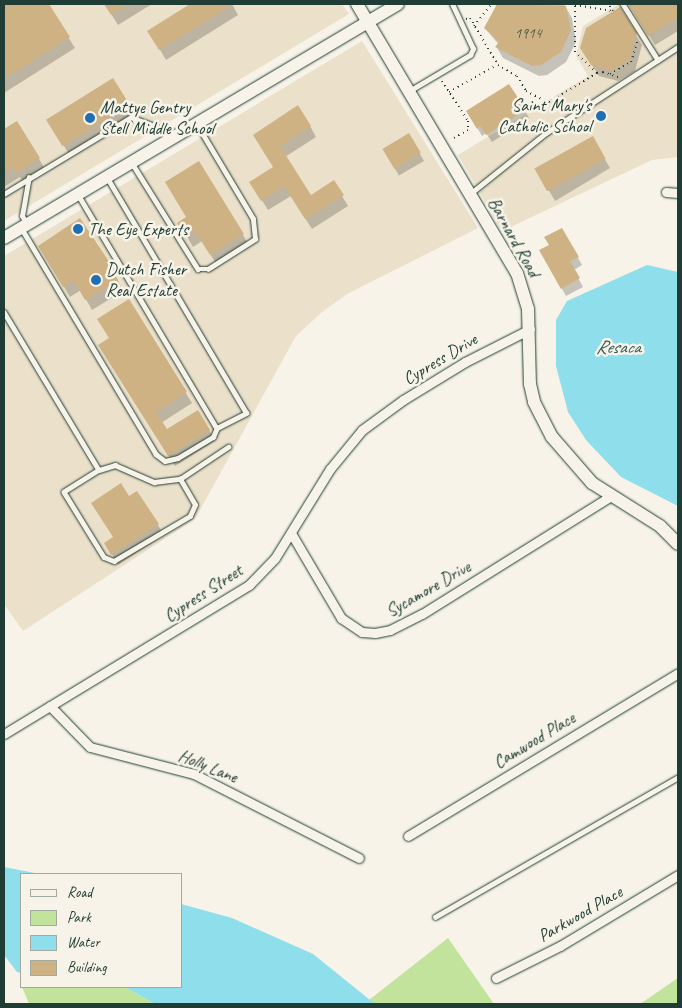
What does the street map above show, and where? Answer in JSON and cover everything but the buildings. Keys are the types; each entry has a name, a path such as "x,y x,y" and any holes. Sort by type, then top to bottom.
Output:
{"street":[{"name":"Barnard Road","path":"357,4 517,273 528,309 530,384 542,420 577,469 611,496 660,526 678,544"},
{"path":"4,238 398,4"},
{"path":"666,192 678,193"},
{"name":"Cypress Drive","path":"370,424 465,362 530,329"},
{"name":"Cypress Street","path":"4,734 233,596 262,572 291,534 339,456 370,424"},
{"name":"Sycamore Drive","path":"291,534 341,618 362,632 375,633 390,630 422,614 611,496"},
{"name":"Camwood Place","path":"408,836 678,673"},
{"name":"Holly Lane","path":"50,706 90,746 194,774 359,858"},
{"name":"Parkwood Place","path":"496,978 560,946 678,875"}],"lane":[{"path":"409,92 470,55 474,49 452,4"},
{"path":"623,4 658,60"},
{"path":"470,194 516,155 573,115 678,47"},
{"path":"4,194 131,116 165,130 170,139"},
{"path":"131,162 198,269 208,269 255,239 252,219 196,124"},
{"path":"30,178 22,216 24,226 156,454 165,461 178,458 213,436 218,428 246,413 106,177"},
{"path":"78,194 218,428"},
{"path":"4,312 99,470"},
{"path":"180,479 195,505 190,516 114,561 104,557 64,492 99,470 114,465 154,482 180,479 228,447"},
{"path":"435,917 678,776"}],"path":[{"path":"474,26 492,4"},
{"path":"597,74 575,52 574,4 613,11 608,4"},
{"path":"460,20 470,18 498,65 516,76 526,91 573,115"},
{"path":"610,74 630,62 637,40"},
{"path":"449,92 498,65"},
{"path":"438,74 468,121 468,130 441,145"},
{"path":"549,102 597,74 610,74 626,81"}],"shaded area":[{"name":"Mattye Gentry Stell Middle School","path":"4,4 342,4 349,14 4,221"},
{"name":"Saint Mary's Catholic School","path":"619,4 678,4 678,157 652,160 502,231 458,155 588,76 576,56 583,26"},
{"path":"362,41 478,228 347,294 321,313 296,336 195,519 23,631 4,604 4,256"}],"green space":[{"path":"448,938 494,1004 375,1004 369,1000"},
{"path":"678,978 678,1004 640,1004"},
{"path":"22,988 127,988 155,1004 29,1004"}],"water":[{"name":"Resaca","path":"647,265 678,272 678,506 621,477 586,440 568,412 556,366 556,320 567,301"},
{"path":"4,867 35,873 20,873 20,973 17,972 4,955"},
{"path":"182,904 232,918 313,954 375,1004 155,1004 127,988 182,988"}],"place":[{"name":"Saint Mary's Catholic School","path":"601,116"},
{"name":"Mattye Gentry Stell Middle School","path":"90,118"},
{"name":"The Eye Experts","path":"78,229"},
{"name":"Dutch Fisher Real Estate","path":"96,280"}]}
